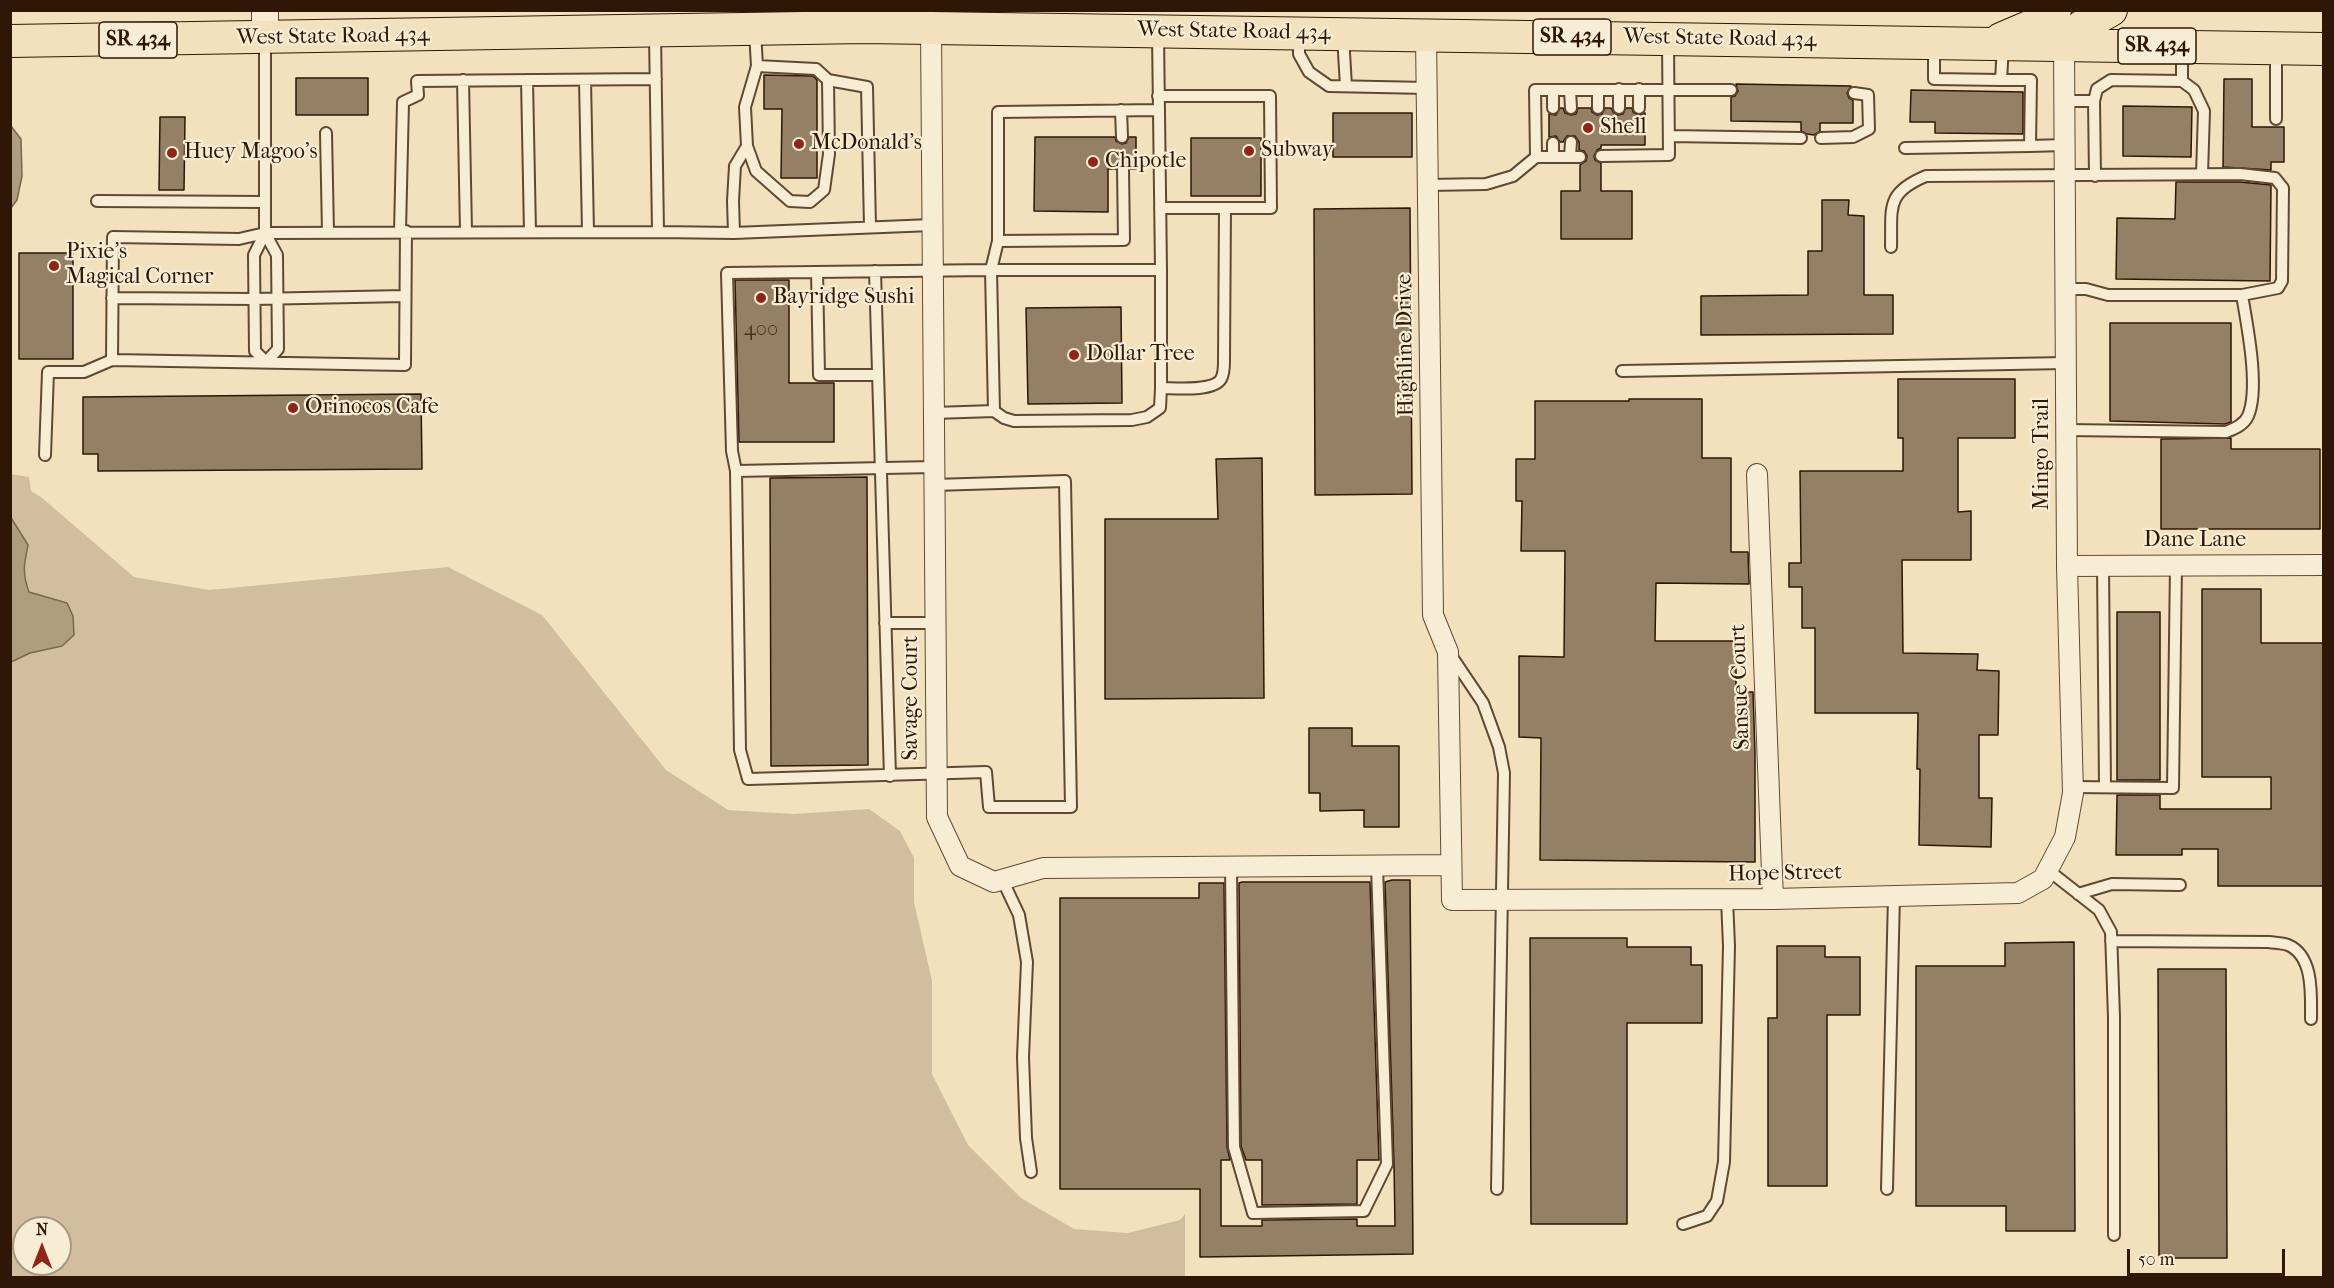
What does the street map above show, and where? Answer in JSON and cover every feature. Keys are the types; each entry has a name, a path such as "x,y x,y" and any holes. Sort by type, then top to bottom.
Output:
{"main road":[{"path":"865,27 898,10"},
{"path":"1997,43 2036,24 2055,10"},
{"path":"2064,44 2081,27 2111,10"},
{"name":"West State Road 434","path":"865,27 938,19 1158,31 2324,49"},
{"name":"West State Road 434","path":"10,41 265,25 655,30"},
{"name":"SR 434","path":"655,30 865,27"}],"street":[{"name":"Savage Court","path":"938,19 932,225 937,817 960,866 994,882 1043,868 1451,865"},
{"name":"Highline Drive","path":"1426,34 1433,615 1448,652"},
{"name":"Mingo Trail","path":"2051,865 2065,837 2072,787 2067,566 2064,44"},
{"name":"Sansue Court","path":"1757,474 1773,898"},
{"name":"Dane Lane","path":"2067,566 2324,565"},
{"name":"Hope Street","path":"1448,652 1452,900 1773,898 2018,893 2043,879 2051,865"}],"lane":[{"path":"265,25 265,233 254,255 254,299 255,351 266,362"},
{"path":"755,28 757,66 745,107 747,146 756,171 790,201 810,202 824,190 828,163 828,80"},
{"path":"655,30 658,232"},
{"path":"934,413 994,411 1014,421 1131,420 1148,417 1160,408 1158,31"},
{"path":"1299,33 1299,54 1309,72 1329,86 1427,88"},
{"path":"1343,33 1346,86"},
{"path":"1601,156 1620,150 1639,150 1669,155 1668,38"},
{"path":"1934,42 1934,79 2031,80 2030,146"},
{"path":"1997,43 2001,80"},
{"path":"2182,46 2182,81"},
{"path":"2276,48 2276,119"},
{"path":"757,66 816,69 828,80 867,87 870,227"},
{"path":"45,455 48,372 84,372 112,360 405,365 403,102 418,95 417,81 656,79"},
{"path":"463,80 466,231"},
{"path":"526,80 530,232"},
{"path":"585,80 588,232"},
{"path":"2095,176 2094,101 2097,89 2111,80 2182,81 2194,90 2204,111 2202,174"},
{"path":"1619,89 1619,108"},
{"path":"1639,89 1639,108"},
{"path":"1536,156 1535,90 1731,90"},
{"path":"1552,90 1553,108"},
{"path":"1570,90 1571,108"},
{"path":"1598,90 1598,108"},
{"path":"1821,138 1853,137 1869,129 1868,95 1854,93"},
{"path":"1158,96 1270,96 1271,208 1160,208"},
{"path":"2065,101 2094,101"},
{"path":"1121,110 1122,137"},
{"path":"994,411 991,270 998,241 998,112 1159,110"},
{"path":"326,133 328,232"},
{"path":"1669,136 1801,138"},
{"path":"1428,185 1486,184 1513,176 1536,156 1575,156 1571,142"},
{"path":"1553,143 1553,156"},
{"path":"1905,148 2065,145"},
{"path":"734,233 735,166 747,146"},
{"path":"998,241 1124,240 1123,169"},
{"path":"1891,247 1892,203 1899,190 1926,176 2240,174 2275,178 2283,189 2282,281 2278,288 2242,295 2108,295 2086,289 2066,289"},
{"path":"97,201 265,202"},
{"path":"1161,388 1209,387 1217,384 1222,378 1225,208"},
{"path":"112,360 112,237 239,239 265,233 403,231 734,233 932,225"},
{"path":"265,233 277,255 278,349 266,362"},
{"path":"736,471 880,468 934,476 1065,481 1071,807 989,807 986,772 748,779 740,750 736,471 732,451 727,273 1161,270"},
{"path":"875,271 890,776"},
{"path":"817,272 819,375 878,375"},
{"path":"2067,430 2226,432 2238,427 2248,418 2252,397 2250,346 2242,295"},
{"path":"112,298 254,299 405,296"},
{"path":"1622,371 2066,363"},
{"path":"2103,565 2105,787"},
{"path":"2072,787 2173,788 2176,565"},
{"path":"885,623 935,623"},
{"path":"1448,652 1483,703 1499,747 1504,773 1497,1189"},
{"path":"2051,865 2078,894 2099,910 2111,932 2114,1017 2114,1235"},
{"path":"1231,867 1234,1147 1253,1213 1364,1211 1387,1164 1377,866"},
{"path":"1002,879 1019,915 1027,962 1023,1057 1026,1138 1031,1172"},
{"path":"2078,894 2112,884 2180,885"},
{"path":"1887,1189 1894,896"},
{"path":"1683,1224 1707,1216 1717,1201 1724,1162 1729,946 1727,898"},
{"path":"2111,941 2269,942 2288,945 2302,955 2311,988 2311,1019"}],"shaded area":[{"path":"11,126 21,139 22,176 17,200 11,208"},
{"path":"11,474 29,477 31,491 41,497 134,577 209,590 448,567 542,615 666,770 728,810 794,814 869,809 900,831 914,858 914,902 932,981 932,1074 968,1145 1021,1198 1074,1229 1128,1233 1180,1220 1185,1214 1185,1277 11,1277 10,662 30,653 62,646 74,635 73,616 47,598 29,592 24,569 28,545 11,516"},
{"path":"10,516 28,545 24,568 29,592 67,603 73,616 74,635 62,646 30,653 11,662"}],"building":[{"name":"McDonald's","path":"764,75 813,76 817,80 817,178 781,178 782,109 764,109"},
{"path":"296,78 368,78 368,115 296,115"},
{"path":"2224,79 2252,79 2252,127 2284,127 2284,162 2271,162 2271,170 2223,167"},
{"path":"1736,84 1851,86 1847,93 1853,100 1853,123 1820,123 1820,131 1814,135 1801,131 1801,122 1731,121 1731,97 1735,96 1738,91"},
{"path":"1911,90 2023,92 2023,134 1935,133 1935,122 1910,122"},
{"path":"2123,106 2192,107 2191,157 2123,156"},
{"path":"1560,108 1571,115 1576,114 1578,108 1591,108 1592,112 1597,115 1602,114 1605,108 1611,108 1618,115 1623,114 1626,108 1632,108 1633,112 1638,115 1645,113 1645,145 1601,145 1594,156 1595,160 1601,163 1601,191 1632,191 1632,239 1561,239 1561,191 1580,191 1580,165 1586,161 1587,156 1584,151 1579,150 1579,142 1575,136 1567,136 1563,142 1560,142 1556,136 1549,137 1549,114 1556,115"},
{"path":"1333,113 1412,113 1412,157 1333,157"},
{"name":"Huey Magoo's","path":"160,117 185,117 184,190 159,190"},
{"path":"1035,137 1115,137 1116,141 1122,144 1126,143 1129,137 1136,137 1136,169 1130,169 1129,165 1123,162 1119,163 1116,169 1108,169 1108,212 1034,211"},
{"path":"1191,138 1261,138 1261,196 1191,196"},
{"path":"2176,182 2240,182 2271,185 2270,281 2116,279 2117,218 2175,219"},
{"path":"1822,200 1849,200 1848,215 1864,216 1864,295 1893,295 1893,334 1701,335 1701,296 1808,295 1808,251 1822,251"},
{"path":"1410,208 1412,494 1315,495 1314,209"},
{"path":"19,253 73,253 73,359 19,359"},
{"path":"735,280 789,280 789,383 834,383 834,442 739,442"},
{"name":"Dollar Tree","path":"1121,307 1122,403 1028,404 1026,308"},
{"path":"2110,323 2231,323 2231,422 2225,424 2110,421"},
{"path":"1898,379 2015,379 2015,438 1958,438 1958,512 1971,511 1971,560 1902,560 1903,653 1978,654 1977,670 1999,671 1998,735 1979,735 1979,798 1992,798 1991,847 1919,845 1918,713 1815,713 1815,628 1802,628 1802,587 1789,587 1789,563 1801,563 1800,471 1903,471 1903,438 1898,438"},
{"path":"421,394 422,469 98,471 98,454 83,454 83,397"},
{"path":"1629,399 1702,399 1702,458 1731,458 1731,552 1748,552 1749,584 1656,583 1655,641 1736,641 1736,692 1753,692 1755,862 1540,860 1541,738 1519,737 1519,656 1564,657 1565,551 1521,551 1522,501 1516,501 1516,459 1535,459 1535,401 1629,401"},
{"path":"2231,438 2231,449 2320,449 2320,529 2161,529 2161,439"},
{"path":"1262,458 1264,698 1105,699 1105,519 1218,519 1216,459"},
{"path":"867,477 868,765 771,766 770,478"},
{"path":"2202,589 2261,589 2261,643 2324,643 2324,886 2218,886 2218,849 2182,849 2182,855 2116,855 2117,795 2160,795 2160,809 2271,809 2271,777 2202,777"},
{"path":"2117,612 2160,612 2160,780 2117,780"},
{"path":"1309,728 1352,728 1352,746 1399,746 1399,827 1364,827 1364,810 1320,811 1320,793 1309,793"},
{"path":"1410,880 1413,1254 1200,1257 1200,1189 1060,1189 1060,898 1199,898 1199,883 1224,883 1227,1147 1230,1160 1221,1160 1221,1226 1262,1226 1262,1220 1357,1219 1357,1226 1395,1226 1385,882"},
{"path":"1370,882 1379,1160 1357,1160 1357,1204 1262,1205 1262,1160 1246,1160 1241,1146 1239,883"},
{"path":"1530,938 1627,938 1627,947 1691,947 1691,965 1702,965 1702,1023 1627,1023 1627,1224 1531,1224"},
{"path":"2074,942 2075,1231 2006,1231 2006,1206 1916,1206 1916,966 2005,966 2005,943"},
{"path":"1777,946 1825,946 1825,957 1860,957 1860,1015 1827,1015 1827,1186 1768,1186 1768,1018 1777,1018"},
{"path":"2158,969 2226,969 2227,1258 2159,1258"}],"place":[{"name":"Shell","path":"1588,128"},
{"name":"McDonald's","path":"799,144"},
{"name":"Subway","path":"1249,151"},
{"name":"Huey Magoo's","path":"172,153"},
{"name":"Chipotle","path":"1093,162"},
{"name":"Pixie's Magical Corner","path":"54,266"},
{"name":"Bayridge Sushi","path":"761,298"},
{"name":"Dollar Tree","path":"1074,355"},
{"name":"Orinocos Cafe","path":"293,408"}]}
